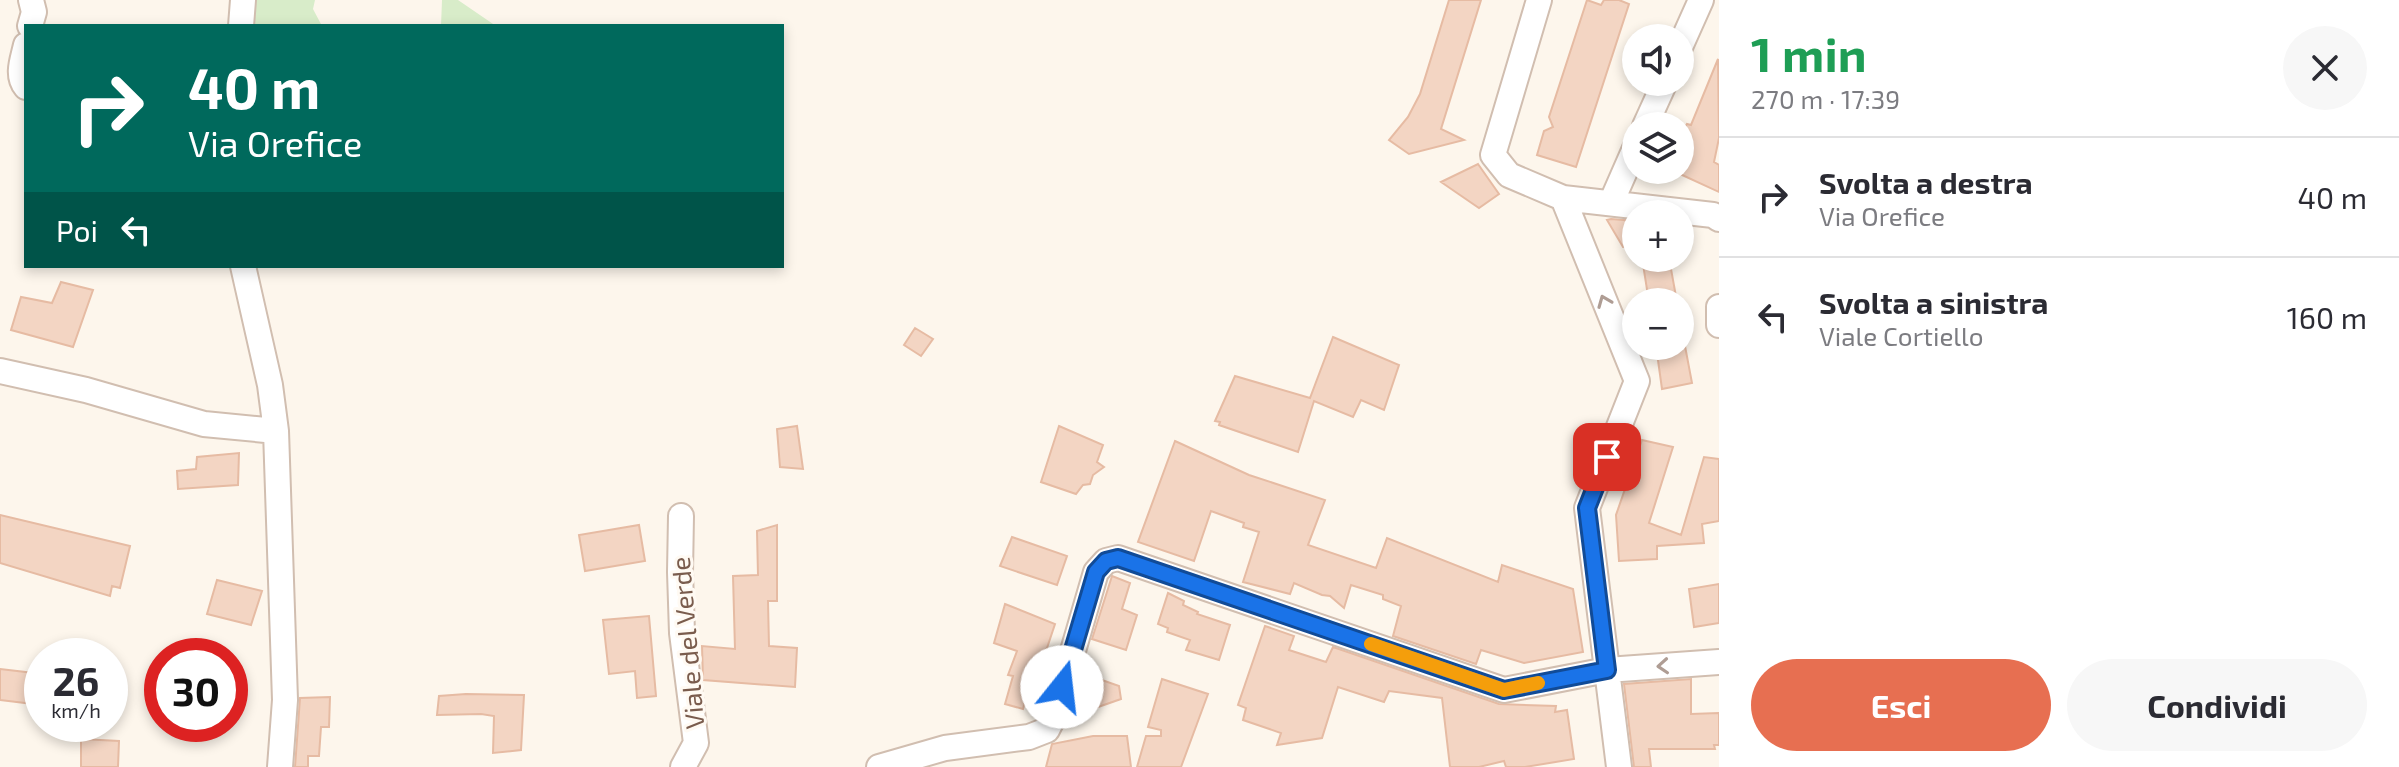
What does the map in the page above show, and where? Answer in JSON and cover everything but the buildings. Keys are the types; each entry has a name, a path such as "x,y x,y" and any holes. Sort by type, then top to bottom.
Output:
{"street":[{"path":"31,0 34,12 31,24"},
{"path":"241,24 243,0"},
{"path":"1539,0 1493,155 1509,175 1563,198 1713,215 1719,219"},
{"path":"1690,24 1701,0"},
{"path":"24,54 20,71 24,85"},
{"path":"1611,203 1622,178"},
{"path":"1563,198 1637,381 1587,508 1619,767"},
{"path":"243,268 270,385 276,431 285,700 280,767"},
{"path":"1719,307 1719,325"},
{"path":"0,371 86,390 204,424 276,431"},
{"name":"Viale del Verde","path":"681,516 682,633 696,743 683,767"},
{"path":"879,767 945,748 1029,737 1047,730 1054,716 1096,572 1106,561 1118,558 1504,690 1607,670 1719,662"}],"green space":[{"path":"253,0 315,0 313,9 321,24 250,24"},
{"path":"442,0 458,0 493,24 441,24"}],"slow traffic":[{"path":"1371,644 1504,690 1538,683"}],"route":[{"path":"1062,687 1096,572 1106,561 1118,558 1504,690 1607,670 1587,508 1607,457"}]}
